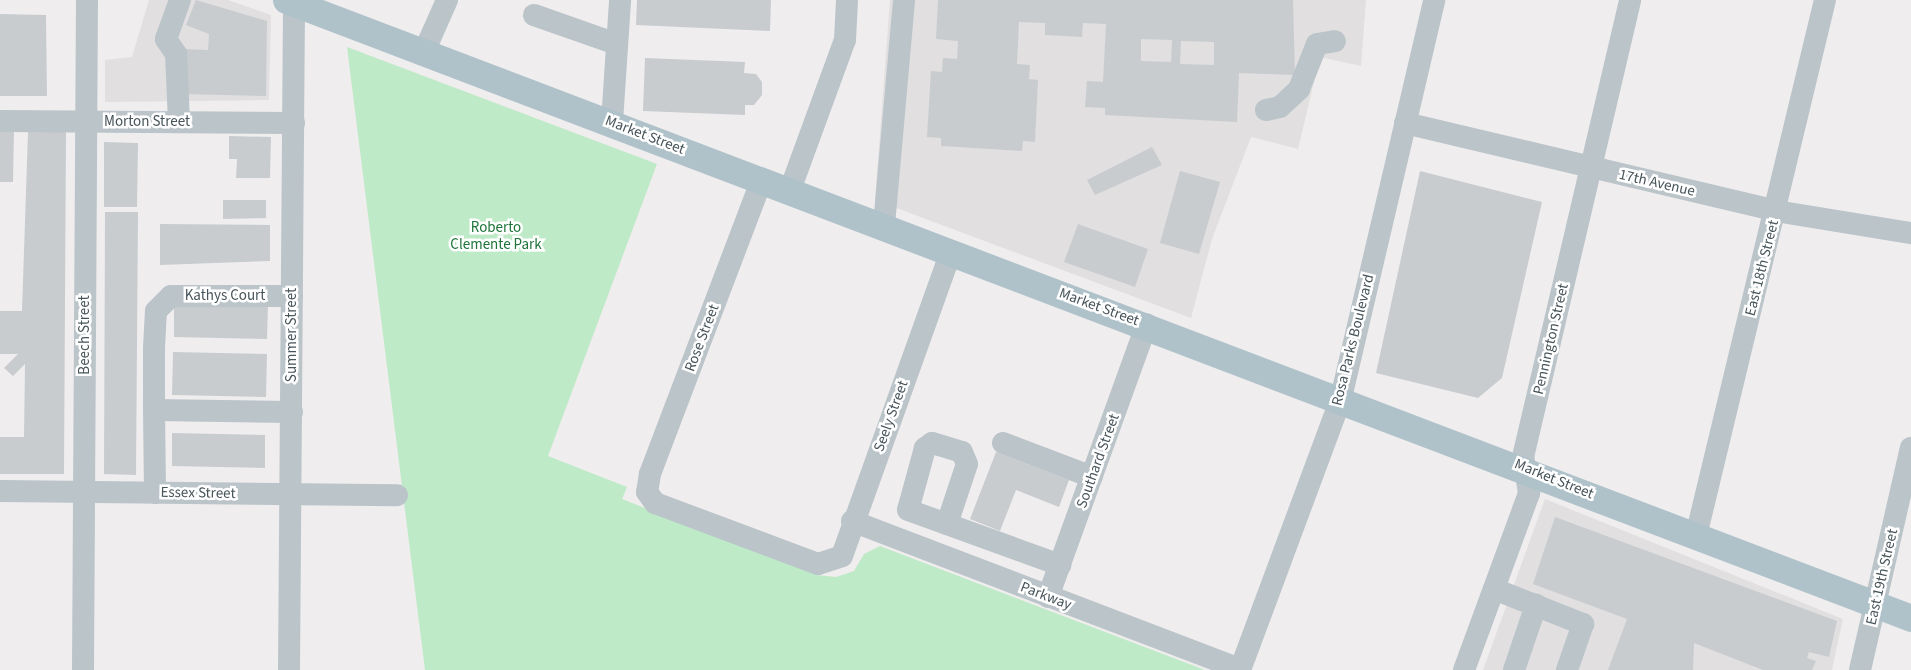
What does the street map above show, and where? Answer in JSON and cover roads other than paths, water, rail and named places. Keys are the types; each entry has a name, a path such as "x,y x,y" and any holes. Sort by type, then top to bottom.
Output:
{"main road":[{"name":"Market Street","path":"291,1 1523,467 1911,618"}],"street":[{"name":"Beech Street","path":"83,670 87,0"},
{"path":"179,122 176,54 166,39 180,0"},
{"path":"424,52 447,0"},
{"path":"612,122 620,0"},
{"path":"790,190 845,40 847,0"},
{"path":"884,225 904,0"},
{"name":"Rosa Parks Boulevard","path":"1240,670 1341,398 1434,0"},
{"name":"Pennington Street","path":"1464,670 1529,493 1523,467 1630,0"},
{"name":"East 18th Street","path":"1696,536 1825,0"},
{"name":"Summer Street","path":"289,670 294,123 291,1"},
{"path":"534,15 617,44"},
{"path":"1266,110 1280,107 1299,89 1317,44 1335,41"},
{"name":"Morton Street","path":"0,121 294,123"},
{"name":"17th Avenue","path":"1405,123 1776,211 1911,233"},
{"name":"Rose Street","path":"762,179 650,474 649,498 818,564"},
{"name":"Seely Street","path":"818,564 842,556 852,521 951,251"},
{"name":"Kathys Court","path":"155,492 154,410 160,301 171,296 292,296"},
{"name":"Southard Street","path":"1048,597 1147,324"},
{"path":"154,410 292,412"},
{"path":"1003,442 1092,477"},
{"name":"East 19th Street","path":"1860,670 1911,448"},
{"name":"Essex Street","path":"0,491 397,495"},
{"name":"Parkway","path":"852,521 1240,670"},
{"path":"946,524 1060,565"},
{"path":"1494,589 1583,624 1567,670"},
{"path":"1514,670 1536,605"}],"park label":[{"name":"Roberto Clemente Park","path":"496,236"}]}
